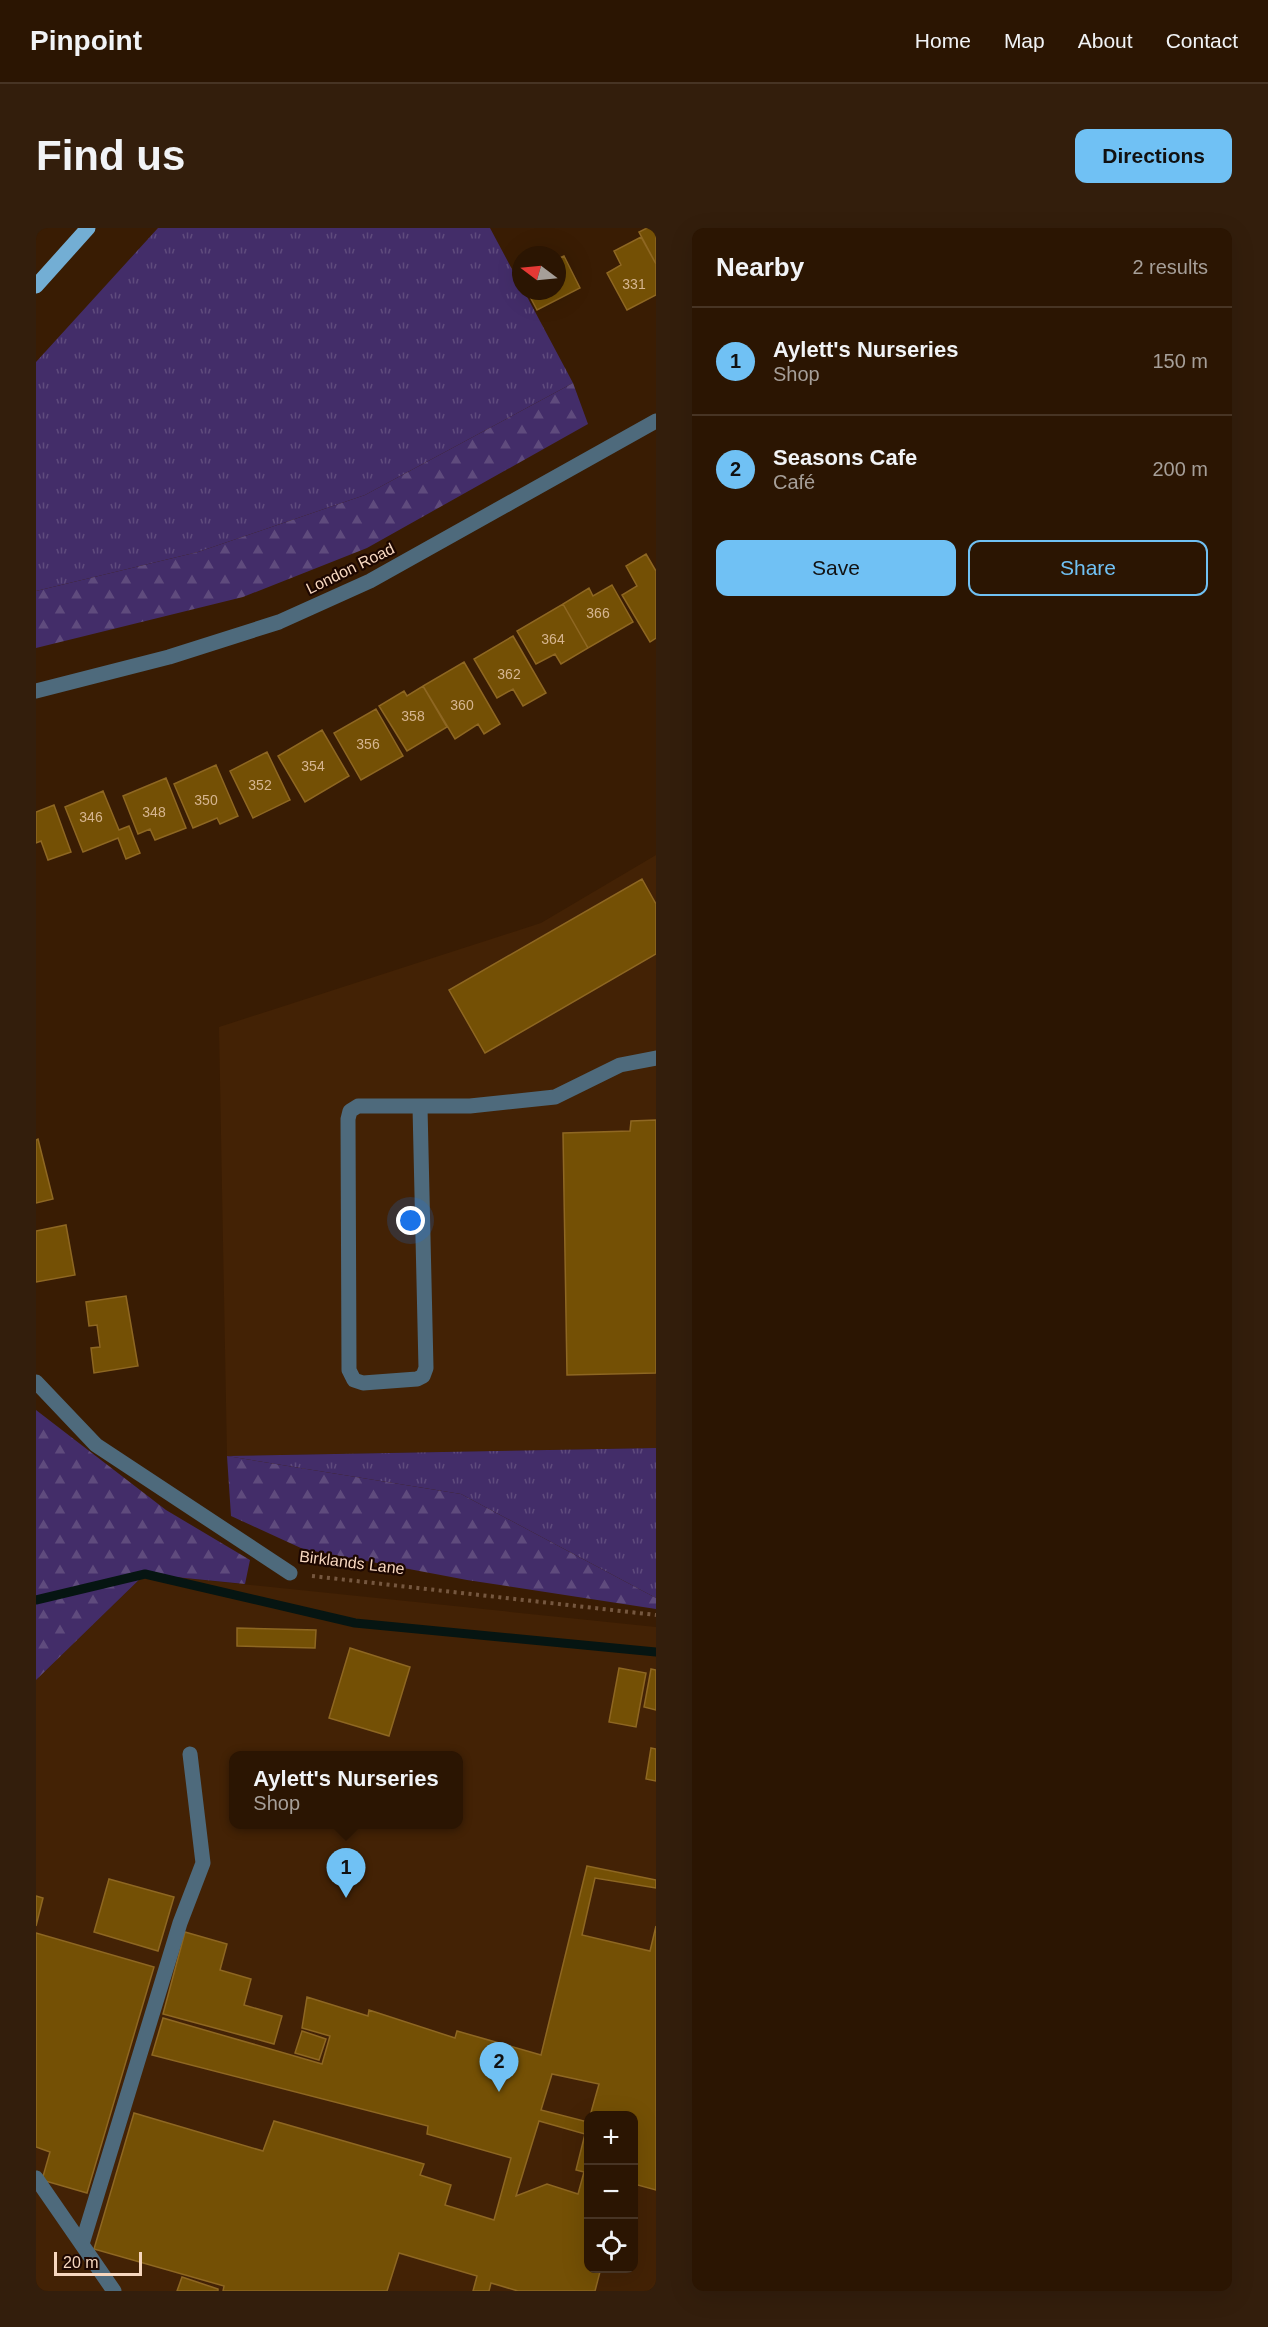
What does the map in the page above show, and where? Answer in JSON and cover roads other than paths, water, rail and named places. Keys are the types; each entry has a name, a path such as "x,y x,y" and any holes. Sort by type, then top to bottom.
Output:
{"main road":[{"path":"36,286 88,228"}],"street":[{"name":"London Road","path":"36,691 169,657 279,622 370,581 656,421"},
{"path":"420,1107 426,1368 423,1376 417,1379 363,1383 354,1380 349,1370 348,1119 350,1111 358,1106 420,1107 555,1097 620,1065 656,1058"},
{"name":"Birklands Lane","path":"36,1382 96,1445 290,1573"},
{"path":"82,2244 180,1923 203,1863 190,1754"},
{"path":"36,2178 114,2291"}],"waterway":[{"path":"36,1600 145,1574 355,1623 656,1652"}],"place":[{"name":"Aylett's Nurseries","path":"346,1898"},
{"name":"Seasons Cafe","path":"499,2092"}]}
